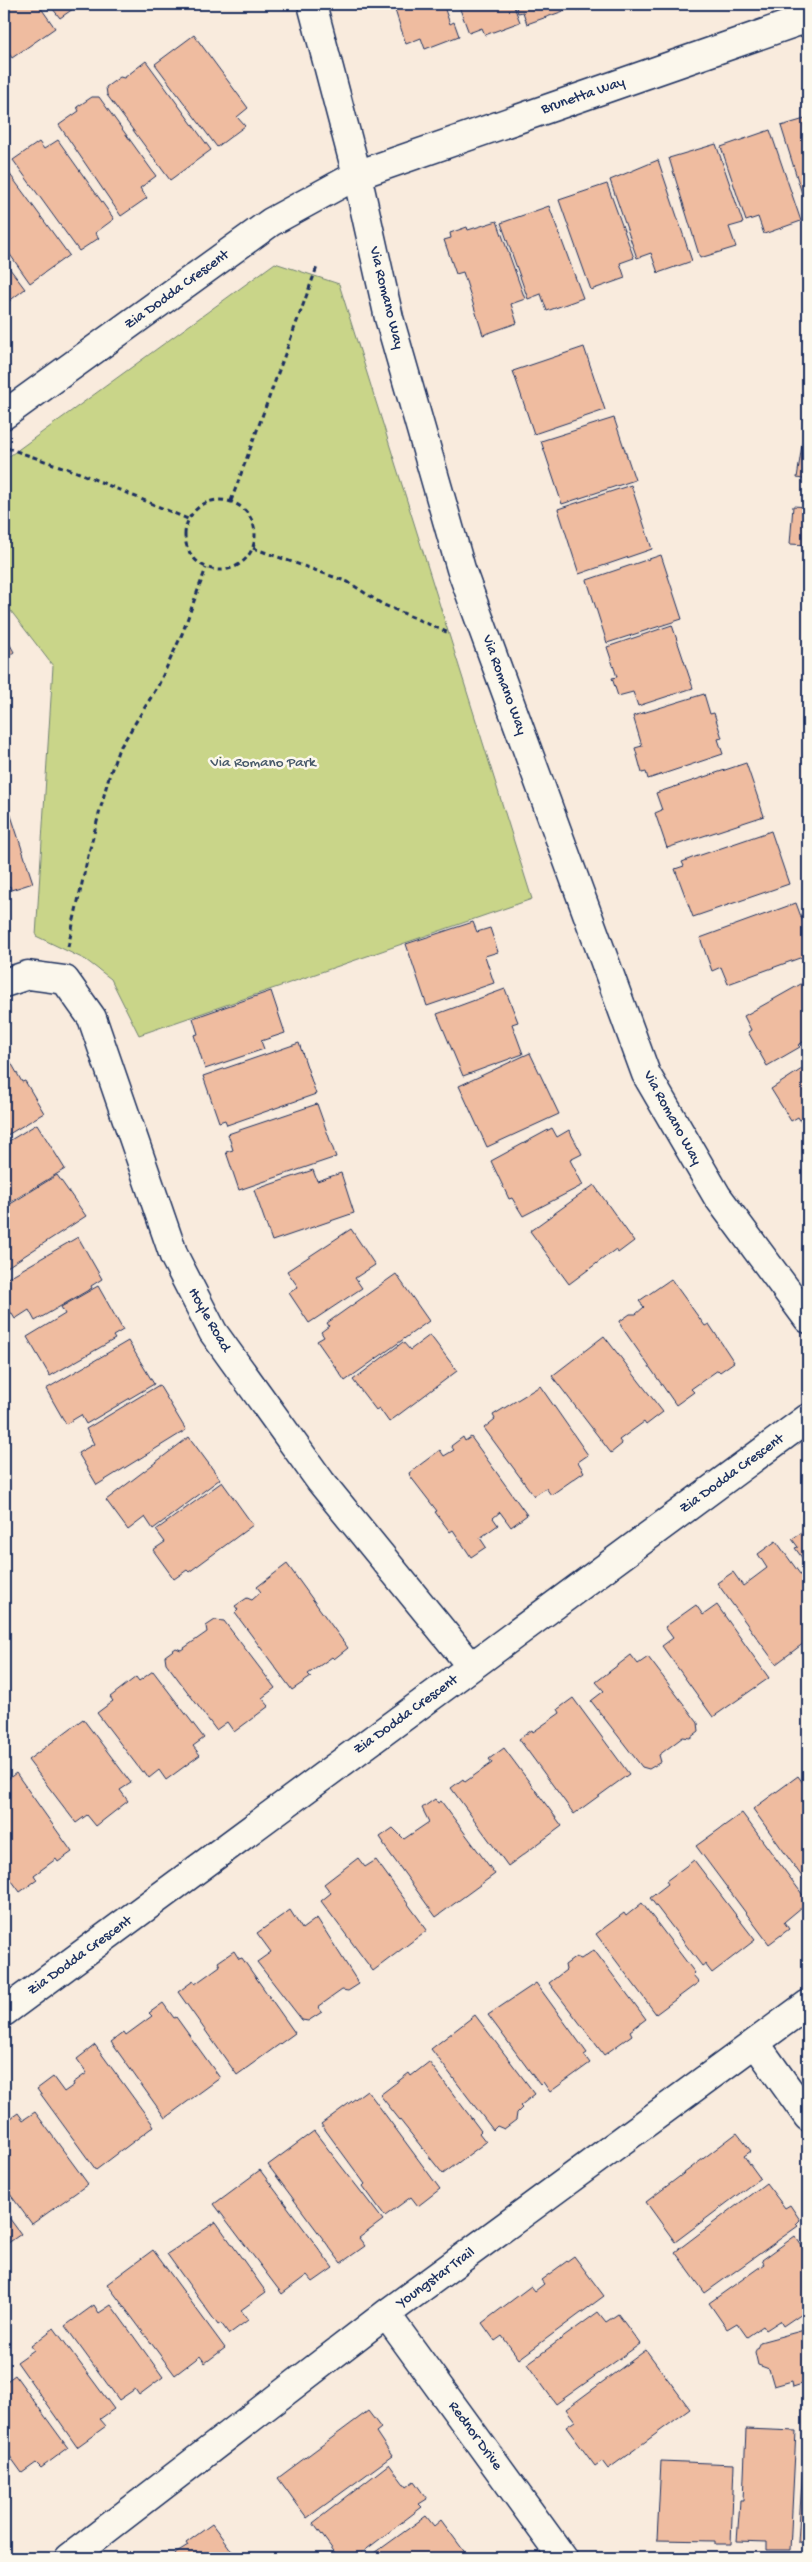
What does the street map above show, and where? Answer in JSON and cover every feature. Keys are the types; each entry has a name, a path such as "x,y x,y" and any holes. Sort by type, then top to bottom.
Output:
{"street":[{"name":"Via Romano Way","path":"312,4 358,175 389,318 461,570 646,1074 717,1196 808,1319"},
{"name":"Brunetta Way","path":"358,175 808,18"},
{"name":"Zia Dodda Crescent","path":"4,415 271,222 358,175"},
{"path":"4,983 28,975 65,980"},
{"name":"Hoyle Road","path":"65,980 92,1018 174,1256 212,1332 321,1482 471,1666"},
{"name":"Zia Dodda Crescent","path":"4,2012 808,1418"},
{"name":"Youngstar Trail","path":"69,2558 386,2314 808,2004"},
{"path":"756,2044 808,2116"},
{"name":"Rednor Drive","path":"386,2314 563,2558"}],"path":[{"path":"231,501 317,267"},
{"path":"4,447 77,472 188,519"},
{"path":"231,501 249,513 256,535 253,548 246,559 238,566 227,570 206,568 190,554 186,544 185,532 188,519 196,508 207,502 231,501"},
{"path":"253,548 348,582 382,604 442,630 489,646"},
{"path":"65,980 69,942 108,780 118,751 158,686 182,634 206,568"}],"green space":[{"name":"Via Romano Park","path":"275,263 339,284 532,899 139,1035 111,979 86,960 36,936 53,666 4,602 4,460"}],"building":[{"path":"4,4 38,4 55,28 12,58 4,46"},
{"path":"49,4 80,4 60,18"},
{"path":"393,4 443,4 450,24 454,22 459,36 425,49 421,38 406,44"},
{"path":"458,4 513,4 520,22 485,35 482,28 469,33"},
{"path":"515,4 571,4 572,8 527,24 523,12 518,13"},
{"path":"194,35 248,108 237,117 245,126 217,147 155,64"},
{"path":"146,61 211,150 170,180 107,95 106,87 120,77 124,78"},
{"path":"92,97 99,97 156,176 140,188 147,198 121,216 59,125 79,111 77,107"},
{"path":"808,118 808,213 781,126"},
{"path":"770,130 801,221 764,234 758,217 746,221 721,147"},
{"path":"58,140 114,219 95,233 99,238 79,251 13,160 39,142 44,149"},
{"path":"716,144 743,223 729,227 736,247 700,258 669,158"},
{"path":"658,160 692,261 658,273 651,253 637,258 610,180"},
{"path":"6,169 69,255 30,283 4,246 4,170"},
{"path":"607,184 634,258 620,263 625,278 591,290 559,200"},
{"path":"549,206 583,298 547,311 541,294 528,299 501,223"},
{"path":"497,221 525,299 511,304 517,323 483,335 463,272 456,274 444,240 451,238 450,233 467,227 468,230"},
{"path":"4,261 25,289 4,305"},
{"path":"584,347 605,410 534,434 513,371"},
{"path":"614,418 635,480 562,504 541,441"},
{"path":"805,425 808,425 808,480 797,478"},
{"path":"631,485 652,549 579,574 558,509"},
{"path":"793,506 808,507 808,545 790,544"},
{"path":"661,555 682,619 607,643 587,580"},
{"path":"672,625 693,688 638,706 633,692 618,696 612,678 617,677 607,647"},
{"path":"4,634 14,652 4,659"},
{"path":"704,694 710,714 714,713 722,738 718,739 723,754 648,779 646,772 642,773 635,748 642,746 633,716"},
{"path":"746,763 764,816 667,848 655,813 662,810 656,793"},
{"path":"4,794 33,883 11,890 10,886 4,889"},
{"path":"771,831 789,884 693,917 675,869 684,866 682,862 692,858"},
{"path":"796,903 808,936 808,955 728,984 721,967 712,971 700,938"},
{"path":"473,922 477,932 490,928 498,952 485,956 494,983 427,1006 406,944"},
{"path":"808,980 808,1039 798,1045 800,1047 767,1066 748,1032 751,1030 744,1016"},
{"path":"505,989 518,1022 512,1024 523,1054 463,1076 437,1014"},
{"path":"271,991 285,1033 261,1041 264,1049 205,1069 194,1035 198,1034 193,1018"},
{"path":"299,1043 316,1094 227,1125 225,1120 219,1122 203,1076"},
{"path":"530,1053 559,1114 487,1147 459,1086"},
{"path":"9,1059 22,1082 25,1081 44,1113 4,1137 4,1062"},
{"path":"808,1065 807,1131 798,1117 791,1121 771,1089"},
{"path":"317,1104 336,1157 239,1190 226,1152 233,1150 228,1134"},
{"path":"37,1124 65,1169 4,1206 4,1144"},
{"path":"552,1128 557,1137 569,1130 582,1154 570,1160 583,1185 523,1216 512,1198 509,1199 491,1161"},
{"path":"313,1170 317,1181 341,1173 354,1213 272,1241 254,1190"},
{"path":"57,1175 86,1216 4,1269 4,1208"},
{"path":"594,1185 634,1241 618,1253 616,1249 569,1284 530,1231"},
{"path":"351,1229 375,1265 355,1278 362,1288 309,1323 289,1293 298,1287 287,1271"},
{"path":"78,1237 102,1279 91,1286 92,1288 35,1321 29,1310 15,1319 4,1301 4,1280"},
{"path":"396,1274 429,1321 345,1381 317,1341 324,1337 321,1332 329,1326 327,1323"},
{"path":"671,1279 705,1326 709,1324 734,1362 720,1372 718,1370 691,1389 694,1392 676,1405 621,1326 620,1321 630,1314 636,1314 644,1307 639,1301"},
{"path":"98,1286 123,1330 113,1336 115,1339 50,1376 27,1337 65,1314 61,1307"},
{"path":"430,1335 457,1371 389,1422 379,1408 376,1410 353,1380 403,1342 410,1350"},
{"path":"604,1336 663,1412 646,1425 644,1422 619,1440 622,1444 611,1453 552,1376"},
{"path":"128,1341 154,1384 86,1424 81,1415 66,1424 46,1389"},
{"path":"159,1385 186,1430 97,1485 78,1453 94,1444 86,1429"},
{"path":"540,1386 588,1455 578,1462 584,1472 551,1495 546,1488 534,1496 484,1428 495,1419 493,1415"},
{"path":"189,1437 220,1479 153,1529 145,1517 128,1530 106,1500"},
{"path":"463,1437 465,1441 471,1437 527,1515 511,1527 500,1512 493,1518 498,1525 480,1538 486,1547 471,1557 453,1530 450,1532 435,1512 437,1511 409,1473 440,1450 444,1456 454,1450 451,1446"},
{"path":"222,1482 253,1525 189,1572 187,1570 174,1579 153,1550 165,1542 156,1530"},
{"path":"805,1530 808,1535 808,1566 795,1548 798,1547 792,1539"},
{"path":"776,1541 808,1585 808,1640 776,1664 717,1583 733,1572 743,1586 767,1568 758,1554"},
{"path":"287,1564 348,1648 334,1659 332,1657 308,1674 311,1677 292,1690 235,1613 238,1610 235,1606 247,1598 252,1600 261,1592 257,1587"},
{"path":"696,1605 703,1615 717,1605 769,1678 713,1717 662,1646 673,1638 665,1627"},
{"path":"215,1620 224,1621 275,1688 262,1698 269,1706 234,1732 227,1722 216,1730 166,1663 165,1656 176,1648 181,1650 207,1632 206,1626"},
{"path":"631,1655 638,1664 648,1657 698,1723 699,1731 690,1738 683,1737 659,1755 661,1762 649,1769 642,1767 591,1701 604,1691 596,1682"},
{"path":"153,1671 204,1738 193,1746 200,1755 166,1780 159,1770 149,1778 144,1771 142,1772 97,1713 113,1701 110,1697 136,1677 139,1681"},
{"path":"573,1698 629,1774 574,1814 519,1739 532,1730 533,1732 560,1713 558,1709"},
{"path":"83,1719 131,1783 120,1790 128,1801 96,1826 87,1815 76,1823 28,1760"},
{"path":"504,1748 562,1826 508,1866 451,1788 463,1779 465,1782 492,1763 489,1759"},
{"path":"16,1773 72,1852 58,1862 56,1859 34,1875 37,1880 20,1892 4,1870 4,1782"},
{"path":"798,1776 808,1790 808,1885 753,1809"},
{"path":"435,1799 438,1803 441,1801 495,1874 436,1917 383,1844 380,1837 393,1828 404,1839 429,1822 422,1808"},
{"path":"742,1813 808,1902 784,1922 789,1929 769,1944 696,1846"},
{"path":"358,1858 365,1867 376,1860 427,1930 373,1971 321,1901 331,1893 324,1884"},
{"path":"694,1860 755,1940 712,1973 705,1964 702,1966 650,1898 668,1884 666,1881"},
{"path":"4,1895 9,1903 4,1907"},
{"path":"642,1903 695,1973 693,1975 699,1982 656,2014 596,1934 624,1913 626,1916"},
{"path":"290,1910 302,1929 317,1918 359,1984 348,1991 342,1990 318,2007 322,2012 308,2021 302,2020 257,1962 271,1952 257,1933"},
{"path":"594,1950 646,2019 630,2031 632,2035 604,2055 549,1983 566,1970 565,1965 576,1957 581,1959"},
{"path":"234,1951 239,1959 242,1958 295,2033 237,2075 178,1992 193,1981 195,1984 220,1966 218,1962"},
{"path":"536,1983 587,2053 584,2055 590,2063 550,2092 543,2082 540,2085 488,2015"},
{"path":"163,2003 174,2018 176,2017 220,2078 165,2118 111,2042 124,2032 126,2035 152,2016 149,2013"},
{"path":"475,2015 535,2094 520,2106 522,2108 517,2113 516,2120 504,2129 497,2126 493,2130 431,2049"},
{"path":"95,2045 154,2126 96,2170 37,2089 53,2077 64,2092 74,2085 73,2083 87,2073 77,2059"},
{"path":"429,2062 481,2131 479,2133 486,2142 443,2174 380,2095 409,2073 411,2076"},
{"path":"367,2090 440,2189 418,2206 411,2197 385,2216 363,2186 365,2184 321,2124"},
{"path":"35,2112 88,2184 32,2224 4,2186 4,2123 18,2113 23,2120"},
{"path":"314,2131 383,2220 359,2238 365,2246 341,2263 268,2165"},
{"path":"737,2133 751,2151 744,2156 760,2178 675,2242 646,2202"},
{"path":"260,2170 333,2268 313,2282 307,2275 282,2294 214,2204"},
{"path":"766,2183 785,2208 790,2205 800,2220 796,2224 798,2226 705,2293 675,2252"},
{"path":"4,2211 21,2234 4,2246"},
{"path":"216,2222 266,2292 241,2310 248,2320 229,2334 221,2323 218,2325 167,2254"},
{"path":"795,2236 808,2255 808,2316 805,2318 802,2313 783,2326 780,2321 766,2330 763,2326 747,2337 737,2323 727,2329 709,2303 764,2264 762,2260"},
{"path":"153,2250 225,2348 205,2363 200,2356 175,2375 107,2284"},
{"path":"574,2256 604,2296 519,2359 502,2336 495,2341 482,2323 531,2286 535,2291 544,2284 541,2280"},
{"path":"94,2305 99,2313 111,2305 163,2377 139,2395 135,2389 119,2400 65,2326"},
{"path":"598,2312 606,2322 618,2314 640,2344 556,2404 527,2364"},
{"path":"54,2328 114,2409 100,2419 106,2426 77,2447 17,2362 34,2350 31,2346"},
{"path":"808,2329 808,2382 793,2387 792,2381 774,2386 769,2369 758,2365 755,2352 760,2342"},
{"path":"646,2350 690,2409 608,2469 602,2461 595,2466 566,2427 575,2421 566,2409"},
{"path":"15,2375 68,2448 41,2468 36,2463 22,2473 4,2448 4,2383"},
{"path":"368,2411 381,2428 376,2432 392,2456 307,2518 278,2478"},
{"path":"746,2429 796,2431 790,2550 767,2550 767,2542 737,2541 740,2501 743,2501"},
{"path":"805,2433 808,2433 808,2543 798,2542"},
{"path":"661,2461 734,2464 731,2544 715,2544 715,2541 657,2540"},
{"path":"389,2464 406,2487 414,2481 427,2499 419,2504 422,2507 355,2558 339,2558 313,2523"},
{"path":"426,2516 434,2526 441,2520 469,2558 368,2558"},
{"path":"212,2524 237,2558 174,2558 175,2554 188,2546 186,2543"}]}
